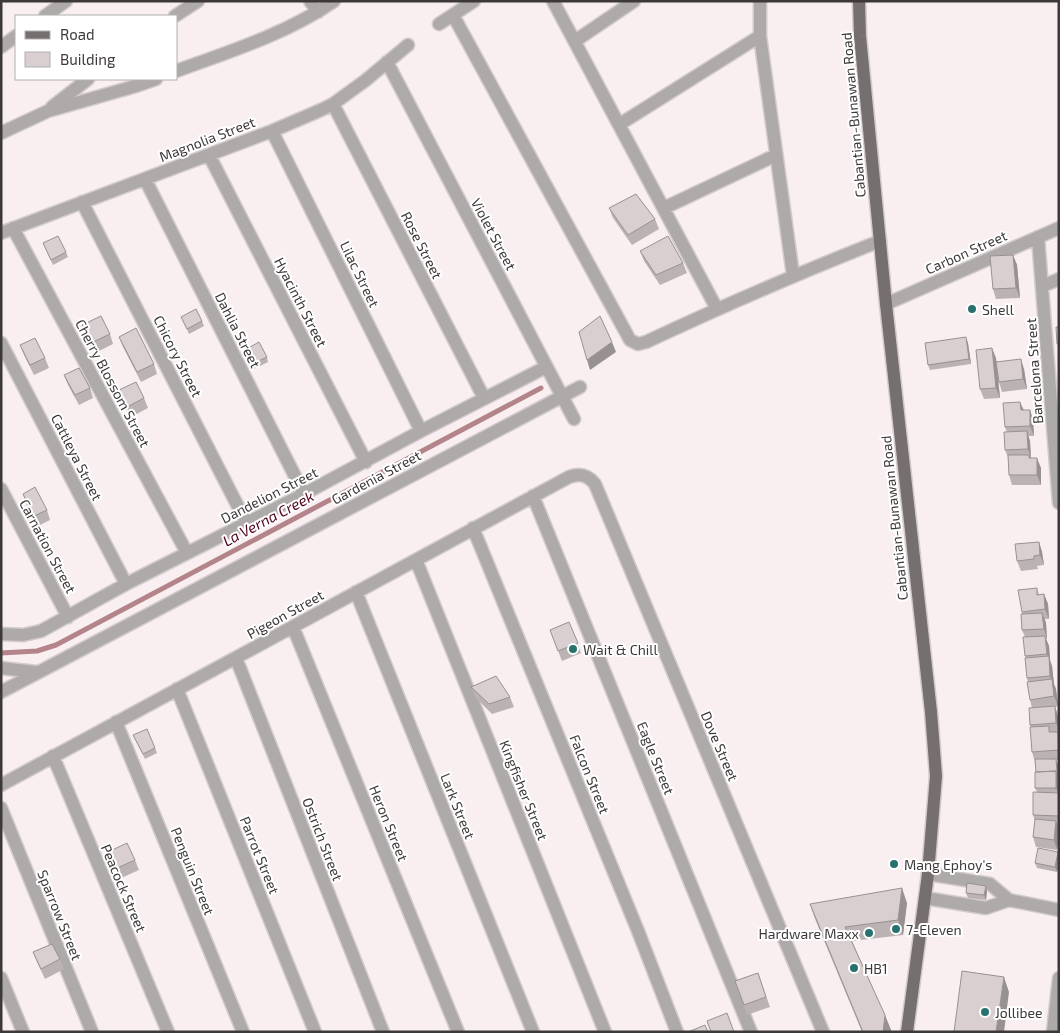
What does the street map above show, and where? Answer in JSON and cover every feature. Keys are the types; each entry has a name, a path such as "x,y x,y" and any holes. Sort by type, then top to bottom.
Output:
{"main road":[{"name":"Cabantian-Bunawan Road","path":"859,1 860,36 886,304 931,712 936,776 928,874 907,1032"}],"street":[{"path":"46,15 66,1"},
{"path":"177,15 198,1"},
{"path":"310,1 318,12"},
{"path":"178,70 270,37 318,12 334,1"},
{"path":"439,24 474,1"},
{"path":"553,1 717,309"},
{"path":"575,41 634,1"},
{"path":"760,1 760,36 793,275"},
{"path":"453,15 630,340 638,344 646,342 793,275 880,242"},
{"path":"620,124 760,36"},
{"path":"1,47 15,37"},
{"name":"Magnolia Street","path":"7,230 272,131 333,104 408,45"},
{"name":"Violet Street","path":"387,62 574,420"},
{"path":"48,111 87,80"},
{"path":"1,133 48,111 134,82 149,80"},
{"name":"Rose Street","path":"333,104 484,398"},
{"name":"Lilac Street","path":"272,131 421,431"},
{"name":"Hyacinth Street","path":"209,155 366,462"},
{"path":"664,208 776,156"},
{"name":"Dahlia Street","path":"145,179 304,494"},
{"name":"Chicory Street","path":"82,202 247,524"},
{"name":"Carbon Street","path":"886,304 1059,228"},
{"name":"Cherry Blossom Street","path":"7,230 187,553"},
{"name":"Barcelona Street","path":"1038,237 1059,503"},
{"path":"1043,286 1059,280"},
{"name":"Cattleya Street","path":"1,343 126,584"},
{"name":"Dandelion Street","path":"1,634 22,635 41,631 126,584 247,524 546,367"},
{"name":"Gardenia Street","path":"1,692 580,387"},
{"name":"Pigeon Street","path":"1,785 569,476 584,475"},
{"name":"Dove Street","path":"584,475 595,484 823,1032"},
{"name":"Carnation Street","path":"1,489 68,617"},
{"name":"Eagle Street","path":"533,496 751,1032"},
{"name":"Falcon Street","path":"473,528 638,931 677,1032"},
{"name":"Kingfisher Street","path":"416,560 605,1032"},
{"name":"Lark Street","path":"356,592 533,1032"},
{"name":"Heron Street","path":"293,627 458,1032"},
{"name":"Ostrich Street","path":"236,658 383,1032"},
{"path":"1,668 36,672"},
{"name":"Parrot Street","path":"177,689 315,1032"},
{"name":"Penguin Street","path":"116,722 243,1032"},
{"name":"Peacock Street","path":"53,756 168,1032"},
{"name":"Sparrow Street","path":"1,808 92,1032"},
{"path":"928,874 990,884 1009,900 1059,910"},
{"path":"925,898 986,908 1009,900"},
{"path":"1,978 23,1032"},
{"path":"1053,1032 1058,986"}],"building":[{"path":"636,194 655,219 628,235 609,208"},
{"path":"58,236 66,252 51,260 43,243"},
{"path":"668,236 683,263 656,275 640,251"},
{"path":"1013,255 1016,288 993,289 990,256"},
{"path":"196,309 202,321 187,329 181,317"},
{"path":"101,316 110,334 91,343 82,325"},
{"path":"600,316 612,342 587,360 579,332"},
{"path":"1056,327 1059,327 1059,344 1057,344"},
{"path":"136,328 154,364 137,372 119,337"},
{"path":"966,337 969,359 928,365 925,343"},
{"path":"35,338 45,358 30,365 20,345"},
{"path":"259,342 267,357 250,365 243,351"},
{"path":"992,348 996,388 980,389 976,350"},
{"path":"1021,359 1023,379 999,382 996,362"},
{"path":"79,368 90,388 75,395 64,375"},
{"path":"136,382 144,398 127,407 119,390"},
{"path":"1020,402 1021,410 1030,410 1030,426 1005,427 1003,403"},
{"path":"1027,431 1028,449 1005,450 1004,432"},
{"path":"1008,455 1029,455 1029,458 1037,458 1037,475 1009,475"},
{"path":"35,487 47,510 34,516 23,494"},
{"path":"1039,542 1040,555 1034,556 1034,559 1017,561 1015,544"},
{"path":"1037,588 1037,595 1044,594 1045,609 1022,612 1018,590"},
{"path":"1042,613 1044,629 1022,630 1021,614"},
{"path":"569,622 578,643 558,651 550,630"},
{"path":"1045,636 1047,654 1025,656 1023,637"},
{"path":"1049,656 1050,676 1027,678 1025,658"},
{"path":"496,676 510,697 489,704 471,687"},
{"path":"1052,679 1054,696 1030,700 1027,682"},
{"path":"1055,706 1056,723 1030,725 1029,708"},
{"path":"1049,726 1049,732 1058,732 1059,750 1032,752 1030,727"},
{"path":"147,729 155,748 143,754 133,735"},
{"path":"1035,759 1056,759 1057,773 1056,771 1036,772"},
{"path":"1056,771 1056,788 1035,788 1035,772"},
{"path":"1033,792 1059,793 1059,816 1033,815"},
{"path":"1035,819 1056,821 1054,840 1033,837"},
{"path":"127,843 135,860 115,869 108,852"},
{"path":"1038,848 1058,852 1055,867 1035,863"},
{"path":"967,883 986,886 984,895 966,893"},
{"path":"902,888 898,920 845,927 885,1015 883,1032 863,1032 810,904"},
{"path":"52,944 60,959 41,969 33,952"},
{"name":"Jollibee","path":"962,971 1004,977 996,1032 954,1032"},
{"path":"758,973 766,997 744,1005 735,981"},
{"path":"727,1013 734,1032 711,1032 707,1021"},
{"path":"705,1025 708,1032 688,1032"}],"waterway":[{"name":"La Verna Creek","path":"1,653 37,651 56,645 541,388"}],"place":[{"name":"Shell","path":"972,309"},
{"name":"Wait & Chill","path":"573,649"},
{"name":"Mang Ephoy's","path":"894,864"},
{"name":"7-Eleven","path":"896,929"},
{"name":"Hardware Maxx","path":"869,933"},
{"name":"HB1","path":"854,968"},
{"name":"Jollibee","path":"985,1012"}]}
